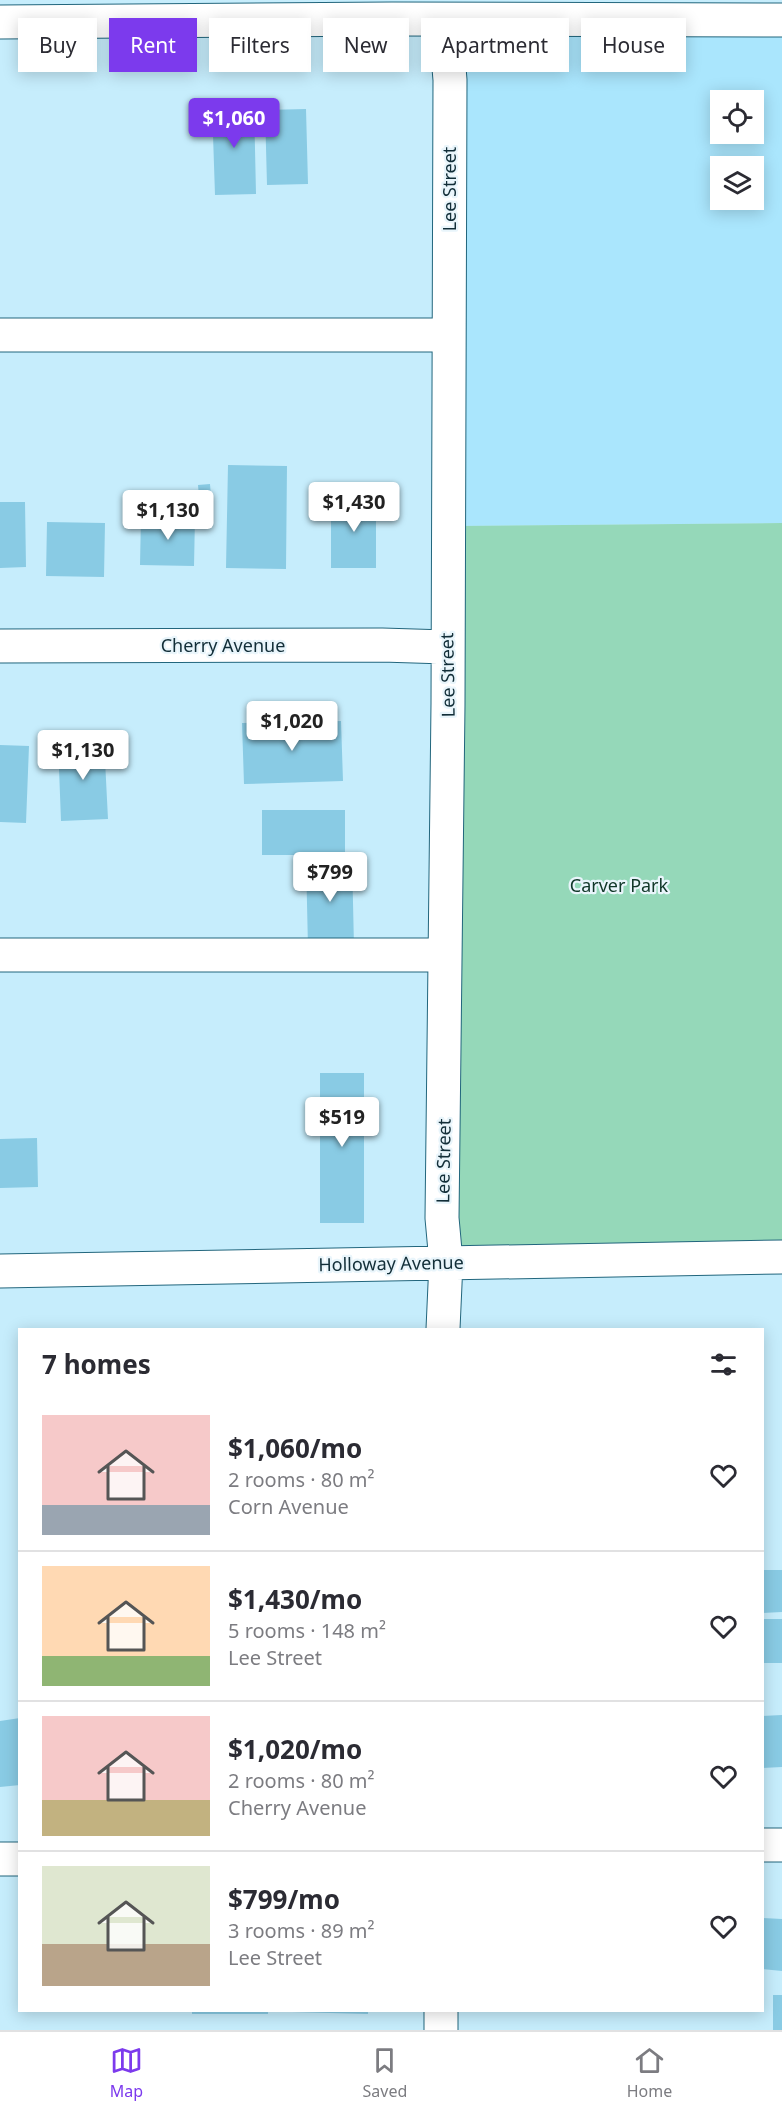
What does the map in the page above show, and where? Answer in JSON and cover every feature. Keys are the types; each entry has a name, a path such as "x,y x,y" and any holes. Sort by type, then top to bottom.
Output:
{"street":[{"path":"0,22 421,20"},
{"path":"569,20 782,20"},
{"name":"Lee Street","path":"443,1328 446,1262 442,1218 448,704 446,647 449,72"},
{"path":"0,335 448,335"},
{"name":"Cherry Avenue","path":"0,646 382,645 446,647"},
{"path":"0,956 445,955"},
{"name":"Holloway Avenue","path":"0,1271 782,1257"},
{"path":"764,1845 782,1845"},
{"path":"0,1859 18,1859"},
{"path":"441,2012 441,2030"}],"shaded area":[{"path":"686,28 782,28 782,523 457,526 463,72 569,72 569,29 581,29 581,72 686,72"}],"green space":[{"name":"Carver Park","path":"782,523 782,1245 457,1250 457,526"}],"building":[{"path":"254,104 256,194 215,195 212,105"},
{"path":"306,109 308,184 267,185 265,110"},
{"path":"228,465 287,466 286,569 226,568"},
{"path":"210,484 212,508 200,509 198,485"},
{"path":"331,498 376,498 376,568 331,568"},
{"path":"0,502 25,502 26,567 0,568"},
{"path":"141,516 195,517 194,566 140,565"},
{"path":"47,522 105,523 104,577 46,576"},
{"path":"341,721 343,781 244,784 242,723"},
{"path":"104,740 108,819 61,821 58,742"},
{"path":"0,745 29,746 26,823 0,822"},
{"path":"262,810 345,810 345,855 262,855"},
{"path":"352,858 354,947 308,948 306,859"},
{"path":"320,1073 364,1073 364,1223 320,1223"},
{"path":"37,1138 38,1187 0,1188 0,1139"},
{"path":"764,1570 782,1570 782,1612 764,1613"},
{"path":"764,1619 782,1619 782,1663 764,1663"},
{"path":"782,1715 782,1767 764,1768 764,1716"},
{"path":"18,1718 18,1785 0,1787 0,1721"},
{"path":"764,1918 782,1919 782,1971 764,1969"},
{"path":"773,1995 782,1995 782,2030 773,2030"},
{"path":"192,2012 268,2012 268,2014 192,2014"},
{"path":"292,2012 368,2012 368,2014"}]}
